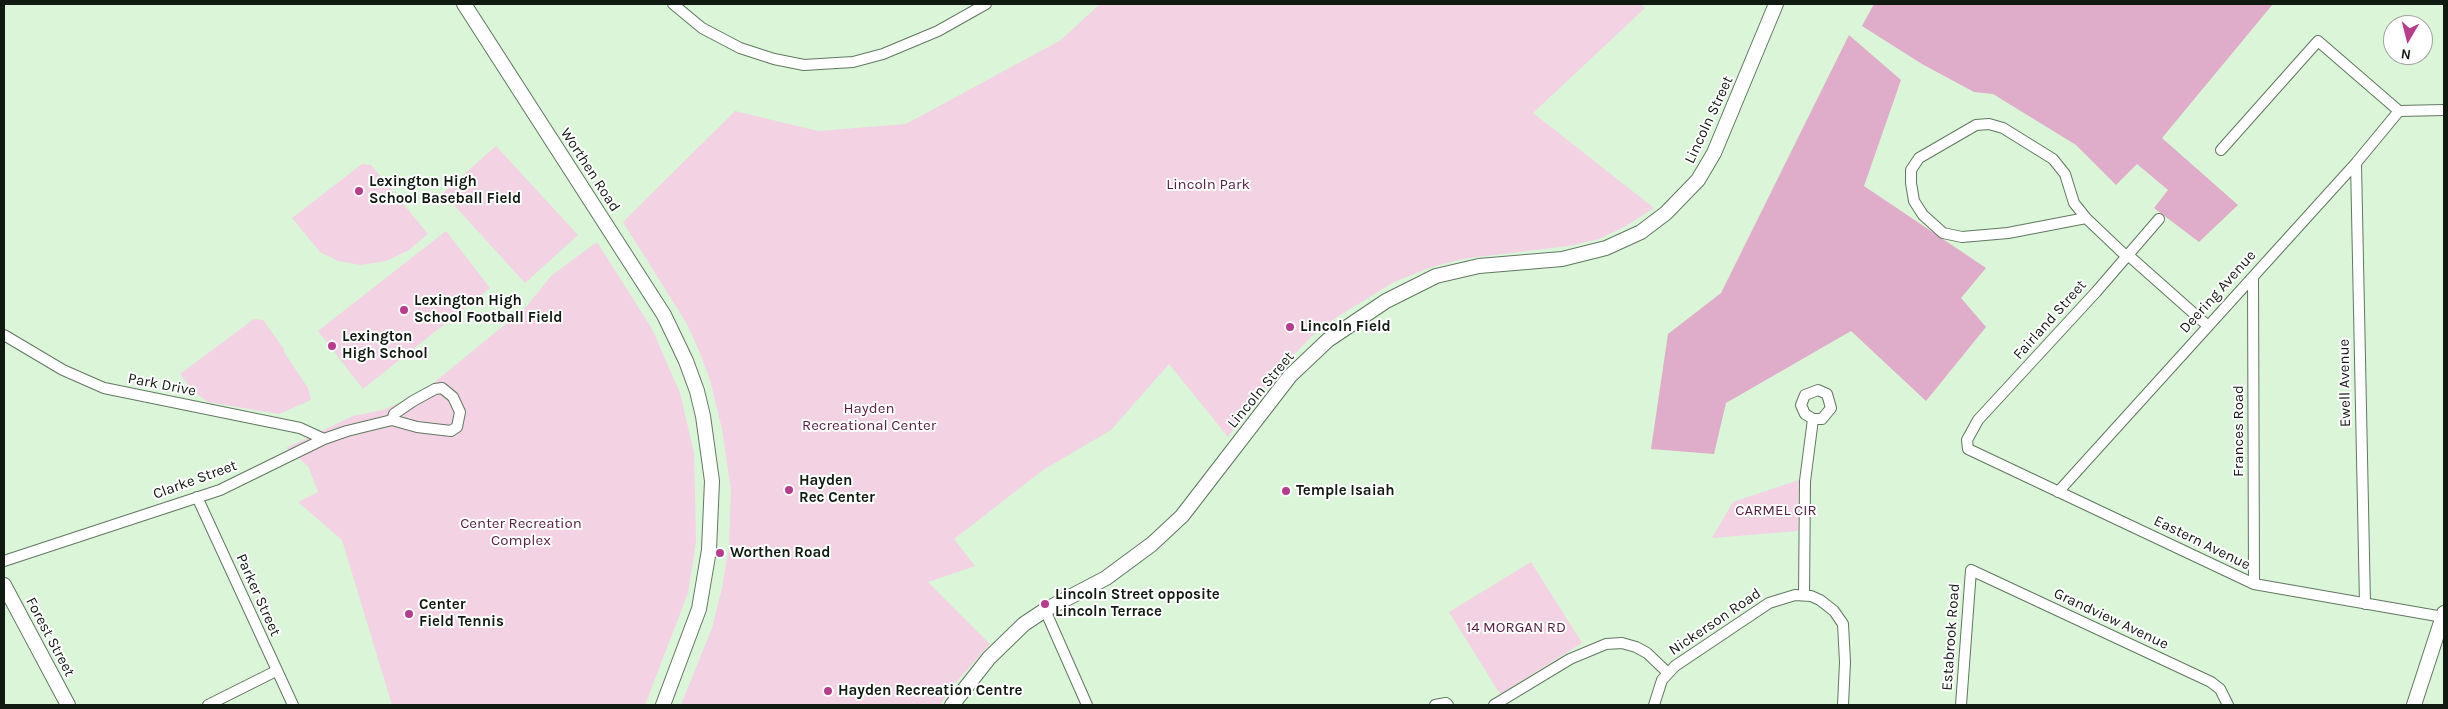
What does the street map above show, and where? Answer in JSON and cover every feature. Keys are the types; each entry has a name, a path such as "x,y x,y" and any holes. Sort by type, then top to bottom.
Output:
{"street":[{"name":"Worthen Road","path":"464,4 664,315 686,361 696,391 703,416 712,481 709,550 699,609 662,705"},
{"path":"673,4 702,28 740,48 774,59 804,65 853,62 883,54 938,30 986,4"},
{"name":"Lincoln Street","path":"952,705 1003,642 1024,624 1045,610 1106,578 1152,544 1197,499 1290,376 1328,340 1386,301 1436,276 1479,266 1562,259 1606,248 1641,232 1666,213 1698,180 1714,153 1776,4"},
{"path":"2221,150 2318,41 2399,112 2444,110"},
{"name":"Deering Avenue","path":"2058,492 2356,163 2399,112"},
{"path":"2086,218 2008,233 1962,237 1943,233 1923,215 1914,201 1910,183 1911,170 1919,158 1976,124 1989,124 2003,128 2053,159 2065,174 2074,203 2086,218 2208,326"},
{"name":"Ewell Avenue","path":"2356,163 2365,604"},
{"name":"Fairland Street","path":"1966,444 1978,420 2159,219"},
{"name":"Frances Road","path":"2253,277 2254,584"},
{"name":"Park Drive","path":"4,336 63,370 104,388 300,428 324,439"},
{"name":"Clarke Street","path":"4,560 220,490 324,439 392,420 417,427 451,431 457,427 460,412 454,397 442,388 435,389 412,402 394,414 392,420"},
{"path":"1804,595 1805,481 1813,420"},
{"name":"Eastern Avenue","path":"1966,444 1968,450 2254,584 2365,604 2444,615"},
{"name":"Parker Street","path":"197,498 292,705"},
{"name":"Estabrook Road","path":"1961,705 1971,570"},
{"name":"Grandview Avenue","path":"1971,570 2211,682 2220,689 2228,705"},
{"name":"Forest Street","path":"4,585 68,705"},
{"name":"Nickerson Road","path":"1654,705 1658,689 1668,673 1769,602 1786,596 1804,595 1827,604 1843,624 1845,662 1844,705"},
{"path":"1045,610 1087,705"},
{"path":"2414,705 2444,615"},
{"path":"1494,705 1570,659 1587,650 1606,644 1622,643 1642,650 1668,673"},
{"path":"208,705 276,671"},
{"path":"1435,705 1446,703 1448,705"}],"green space":[{"name":"Lincoln Park","path":"1100,4 1640,4 1645,8 1533,113 1654,208 1626,226 1599,239 1568,246 1462,259 1429,268 1394,282 1337,317 1312,336 1276,373 1228,437 1169,364 1111,430 1043,470 954,539 975,566 928,582 990,644 952,687 940,705 681,705 712,628 722,588 729,546 731,490 722,429 710,380 700,353 687,324 623,222 735,111 818,131 906,124 1061,40"},
{"path":"496,146 578,235 525,283 443,193"},
{"name":"Lexington High School Baseball Field","path":"362,164 371,165 428,234 409,250 386,261 361,265 338,261 320,252 292,218"},
{"name":"Lexington High School Football Field","path":"446,231 490,288 363,389 318,331"},
{"name":"Center Recreation Complex","path":"597,242 652,329 680,393 694,453 696,541 688,593 645,705 392,705 342,540 298,502 318,492 308,466 286,448 353,416 383,410 408,399 430,386 525,308 552,275"},
{"path":"254,319 263,320 284,349 284,352 308,388 311,400 279,414 208,402 193,391 180,374"},
{"name":"CARMEL CIR","path":"1799,480 1798,531 1712,538 1733,502"},
{"name":"14 MORGAN RD","path":"1531,562 1582,643 1500,694 1449,612"}],"shaded area":[{"path":"1874,4 2273,4 2162,138 2238,205 2199,242 2154,208 2168,190 2137,164 2116,185 2076,145 1993,94 1974,92 1922,64 1862,26"},
{"path":"1849,35 1901,80 1864,186 1986,268 1961,298 1986,327 1926,401 1851,331 1726,403 1714,454 1651,449 1668,334 1721,293"}],"place":[{"name":"Lexington High School Baseball Field","path":"359,191"},
{"name":"Lexington High School Football Field","path":"404,310"},
{"name":"Lincoln Field","path":"1290,327"},
{"name":"Lexington High School","path":"332,346"},
{"name":"Hayden Rec Center","path":"789,490"},
{"name":"Temple Isaiah","path":"1286,491"},
{"name":"Worthen Road","path":"720,553"},
{"name":"Lincoln Street opposite Lincoln Terrace","path":"1045,604"},
{"name":"Center Field Tennis","path":"409,614"},
{"name":"Hayden Recreation Centre","path":"828,691"}],"park label":[{"name":"Hayden Recreational Center","path":"869,418"}]}
